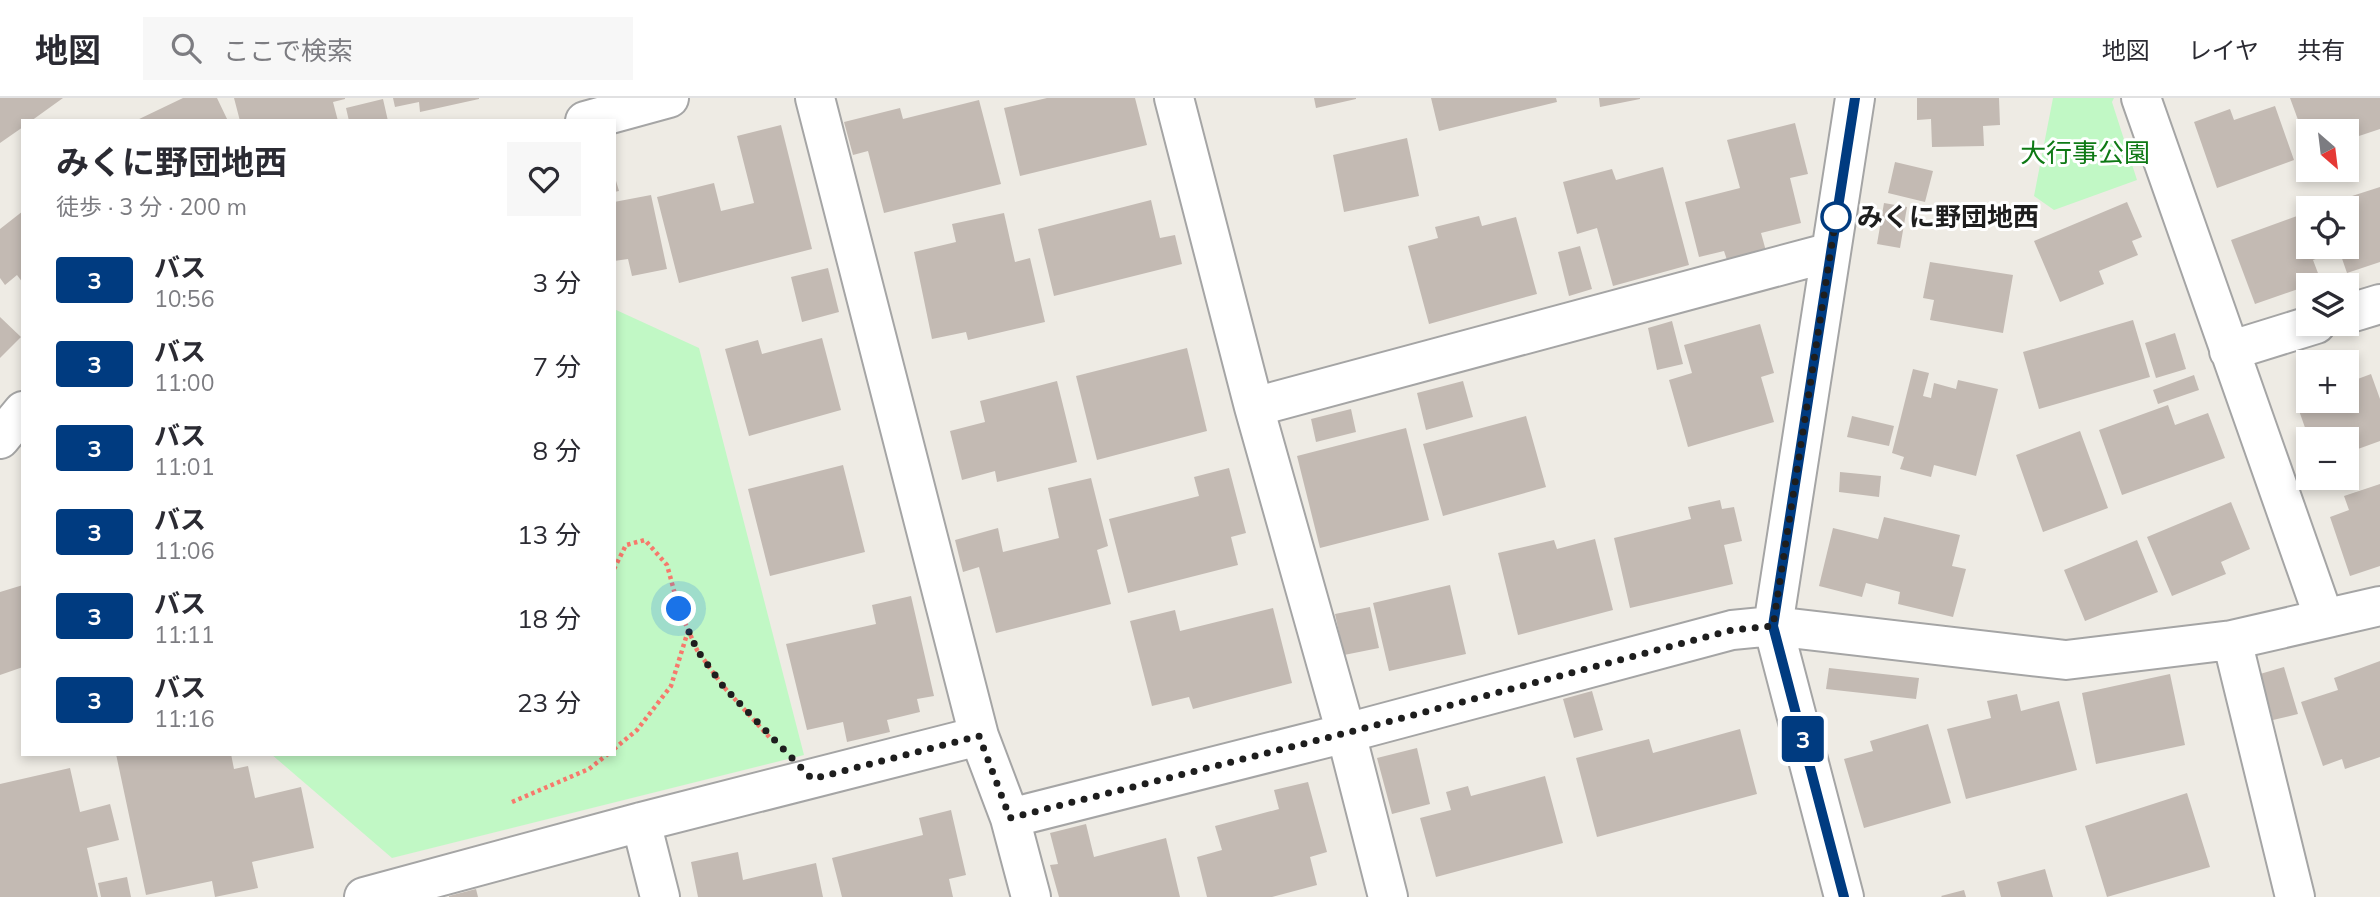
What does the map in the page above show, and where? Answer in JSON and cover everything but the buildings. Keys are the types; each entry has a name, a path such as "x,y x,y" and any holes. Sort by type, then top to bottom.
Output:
{"street":[{"path":"592,119 669,98"},
{"path":"815,98 979,736 1010,818 1031,897"},
{"path":"1174,98 1388,897"},
{"path":"1844,897 1773,626 1855,98"},
{"path":"2141,98 2324,618"},
{"path":"1255,407 1831,252"},
{"path":"2359,310 2380,303"},
{"path":"2229,351 2296,330"},
{"path":"0,439 21,413"},
{"path":"1010,818 1346,733 1732,630 1773,626 2066,660 2232,640 2380,606"},
{"path":"2232,640 2295,897"},
{"path":"364,897 641,822 979,736"},
{"path":"641,822 660,897"}],"path":[{"path":"616,565 626,545 645,540 667,565 679,609 697,650 723,686 812,779"},
{"path":"616,747 637,730 671,686 688,630"}],"green space":[{"name":"大行事公園","path":"2053,98 2114,98 2112,102 2137,180 2054,210 2034,196"},
{"path":"616,310 699,348 804,755 392,858 273,756 616,756"}],"bus line":[{"name":"3","path":"1844,897 1773,626 1855,98"}],"place":[{"name":"みくに野団地西","path":"1836,217"}],"route":[{"path":"679,609 697,650 723,686 812,779 979,736 1010,818 1346,733 1732,630 1773,626 1836,217"}]}
